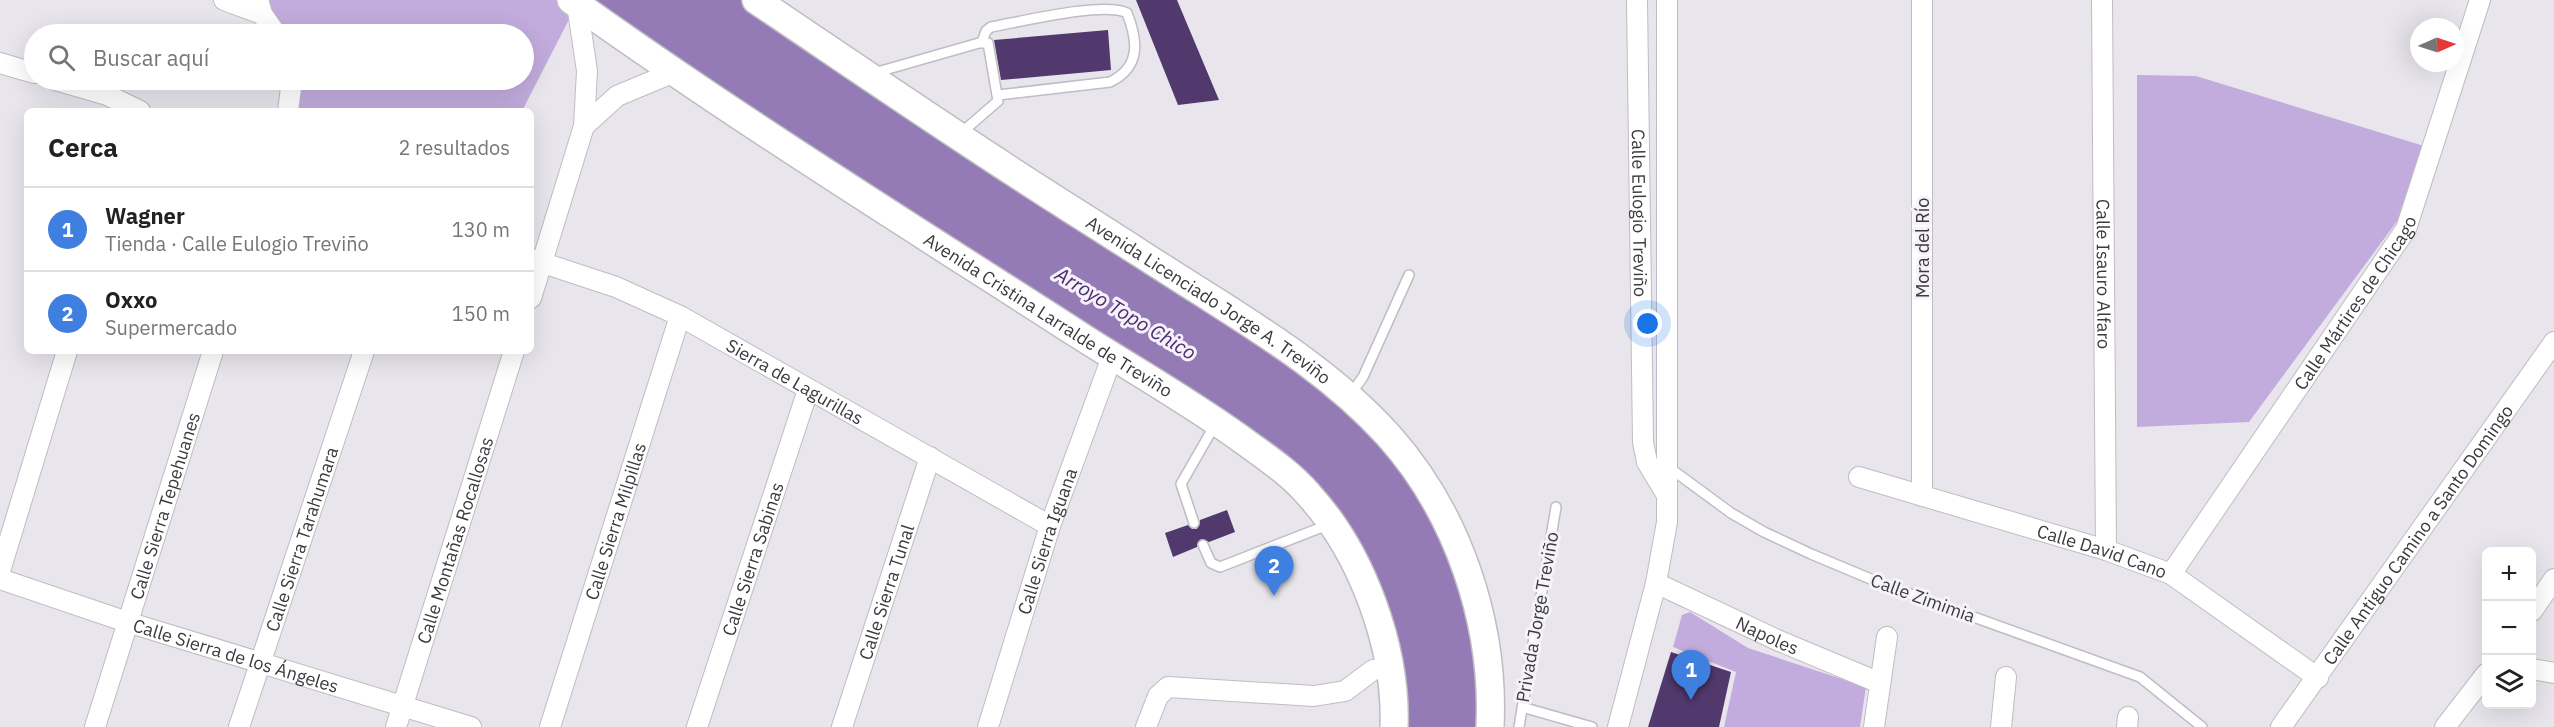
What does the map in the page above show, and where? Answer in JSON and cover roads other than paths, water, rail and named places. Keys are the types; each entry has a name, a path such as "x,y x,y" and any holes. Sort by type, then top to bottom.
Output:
{"main road":[{"name":"Avenida Licenciado Jorge A. Treviño","path":"756,0 957,137 1287,347 1348,396 1389,437 1423,482 1468,571 1485,639 1492,722"},
{"name":"Avenida Cristina Larralde de Treviño","path":"574,2 672,73 1112,357 1217,421 1307,492 1332,523 1350,555 1375,610 1388,658 1394,727"},
{"path":"1350,555 1373,670 1377,727"}],"street":[{"path":"224,0 260,7 270,24"},
{"name":"Calle Eulogio Treviño","path":"1637,0 1637,170 1643,442 1647,462 1665,492"},
{"name":"Calle Eulogio Treviño","path":"1618,727 1656,583 1667,522 1665,492 1669,170 1667,0"},
{"name":"Mora del Río","path":"1922,0 1922,495"},
{"name":"Calle Isauro Alfaro","path":"2102,0 2106,550"},
{"name":"Calle Mártires de Chicago","path":"2171,574 2406,229 2415,211 2480,0"},
{"path":"534,279 537,260 584,126 587,71 574,2"},
{"path":"1,67 24,71"},
{"path":"584,126 617,96 672,73"},
{"path":"90,90 107,95 134,108"},
{"path":"288,108 291,90"},
{"path":"1637,170 1669,170"},
{"name":"Sierra de Lagurillas","path":"537,260 616,287 680,316 1050,526"},
{"name":"Calle Sierra Milpillas","path":"550,727 680,316"},
{"path":"0,571 66,354"},
{"name":"Calle Sierra Tepehuanes","path":"95,727 212,354"},
{"name":"Calle Sierra Tarahumara","path":"239,727 363,354"},
{"name":"Calle Montañas Rocallosas","path":"396,727 513,354"},
{"name":"Calle Antiguo Camino a Santo Domingo","path":"2281,727 2551,354"},
{"name":"Calle Sierra Iguana","path":"988,727 1050,526 1112,357"},
{"name":"Calle Sierra Sabinas","path":"697,727 808,390"},
{"name":"Calle Sierra Tunal","path":"842,727 930,458"},
{"name":"Calle David Cano","path":"1859,477 2106,550 2171,574 2318,678"},
{"name":"Calle Sierra de los Ángeles","path":"0,579 127,622 471,727"},
{"path":"2536,605 2554,579"},
{"name":"Napoles","path":"1656,583 1769,636 1880,683"},
{"path":"1874,727 1887,637"},
{"path":"1146,727 1158,696 1167,687 1314,696 1345,691 1373,670"},
{"path":"2536,670 2554,673"},
{"path":"2001,727 2006,677"},
{"path":"2445,727 2482,680"}],"lane":[{"path":"982,42 986,31 991,27 1067,13 1118,8 1127,12 1130,20 1135,37 1133,62 1124,75 1110,82 998,95"},
{"path":"867,75 982,42 989,45 998,95 996,103 957,137"},
{"path":"1348,396 1363,377 1409,275"},
{"path":"1194,523 1181,484 1217,421"},
{"name":"Calle Zimimia","path":"1647,462 1667,466 1731,513 1764,532 1811,554 1885,585 2140,677 2202,727"},
{"name":"Privada Jorge Treviño","path":"1519,727 1556,507"},
{"path":"1203,545 1210,562 1221,567 1332,523"},
{"path":"1522,707 1592,727"}],"water":[{"name":"Arroyo Topo Chico","path":"571,0 758,0 1348,396 1450,533 1490,727 1394,727 1388,658 1307,492"}],"place":[{"name":"Oxxo","path":"1274,596"},
{"name":"Wagner","path":"1691,700"}]}
